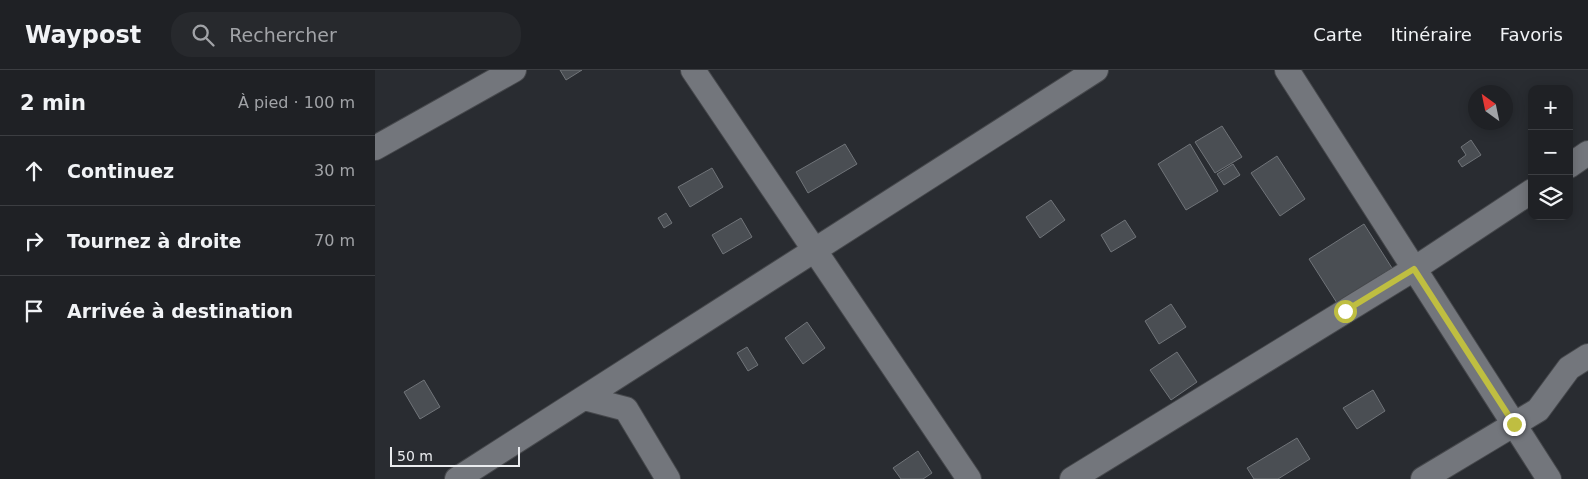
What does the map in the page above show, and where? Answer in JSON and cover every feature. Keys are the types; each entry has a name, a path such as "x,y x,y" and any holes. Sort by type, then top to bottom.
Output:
{"street":[{"path":"375,148 514,70"},
{"path":"693,70 969,479"},
{"path":"457,479 1096,70"},
{"path":"1287,70 1549,479"},
{"path":"1573,163 1588,153"},
{"path":"1072,479 1414,269 1528,194"},
{"path":"1423,479 1538,410 1569,368 1588,356"},
{"path":"584,398 626,409 668,479"}],"building":[{"path":"560,70 582,70 566,80"},
{"path":"1222,126 1242,157 1215,173 1195,142"},
{"path":"1471,140 1481,155 1462,167 1458,161 1466,155 1461,147"},
{"path":"845,144 857,164 808,193 796,172"},
{"path":"1190,144 1218,191 1186,210 1158,164"},
{"path":"1277,156 1305,199 1280,216 1251,173"},
{"path":"1233,164 1240,175 1224,185 1217,174"},
{"path":"712,168 723,187 690,207 678,187"},
{"path":"1051,200 1065,220 1040,238 1026,217"},
{"path":"666,213 672,223 664,228 658,218"},
{"path":"741,218 752,237 723,254 712,235"},
{"path":"1125,220 1136,237 1111,252 1101,235"},
{"path":"1364,224 1392,268 1337,303 1309,259"},
{"path":"1171,304 1186,327 1159,344 1145,321"},
{"path":"807,322 825,348 803,364 785,338"},
{"path":"747,347 758,365 748,371 737,353"},
{"path":"1177,352 1197,382 1171,400 1150,370"},
{"path":"424,380 440,407 420,419 404,392"},
{"path":"1373,390 1385,411 1357,429 1343,408"},
{"path":"1297,438 1310,459 1278,479 1254,479 1247,468"},
{"path":"918,451 932,473 923,479 901,479 893,468"}],"route":[{"path":"1345,311 1414,269 1514,424"}]}
